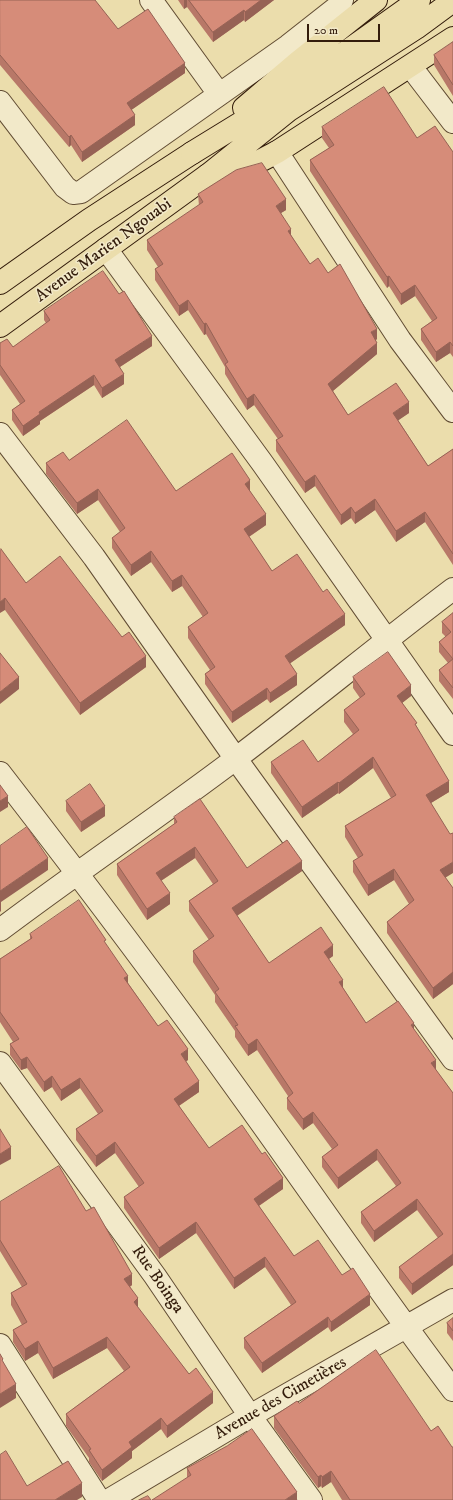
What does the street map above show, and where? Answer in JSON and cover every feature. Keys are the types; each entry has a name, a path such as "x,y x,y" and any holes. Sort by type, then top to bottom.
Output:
{"main road":[{"path":"192,153 298,62 376,0"},
{"path":"284,104 420,0"},
{"path":"0,283 88,220 192,153 284,104 416,28 453,1"},
{"path":"208,175 256,163 277,152 411,67 453,38"},
{"name":"Avenue Marien Ngouabi","path":"0,326 208,175 284,104"}],"street":[{"path":"151,0 219,94"},
{"path":"0,102 65,187 73,193 82,192 294,42 340,5 342,0"},
{"path":"411,67 453,122"},
{"path":"277,152 400,340 453,411"},
{"path":"106,249 387,639 453,734"},
{"path":"0,434 94,557 236,759 453,1059"},
{"path":"0,930 77,872 154,819 236,759 387,639 453,589"},
{"path":"0,773 77,872 245,1100 404,1326 453,1390"},
{"name":"Rue Boinga","path":"0,1063 155,1276 250,1416 311,1500"},
{"name":"Avenue des Cimetières","path":"109,1500 404,1326 453,1300"},
{"path":"0,1345 99,1500"}],"building":[{"path":"0,0 95,0 118,29 148,9 185,63 127,103 135,115 82,152 71,135 69,137 0,55"},
{"path":"189,0 261,0 213,32"},
{"path":"453,42 453,85 434,55"},
{"path":"384,87 417,138 435,126 453,152 453,346 450,342 436,352 421,329 437,318 415,285 401,294 389,276 387,277 310,160 334,145 322,127"},
{"path":"262,163 286,199 276,206 291,229 288,231 310,264 318,258 328,273 340,264 377,329 371,332 377,343 328,384 348,415 396,383 409,402 393,413 428,466 453,449 453,554 425,512 396,531 375,499 355,513 351,507 341,515 315,475 305,482 276,440 283,436 254,394 247,399 225,364 228,362 206,323 204,324 188,300 179,306 155,269 163,264 147,240 203,202 198,194 236,170"},
{"path":"103,271 119,294 124,291 152,336 115,360 124,374 102,388 94,375 39,412 40,414 23,426 12,410 25,401 0,365 0,343 7,339 13,347 50,320 44,311"},
{"path":"127,420 176,491 232,453 250,480 245,484 266,514 244,529 272,571 297,554 323,592 327,589 345,614 285,656 297,674 270,693 267,688 232,712 205,674 215,667 188,627 208,613 182,575 172,581 151,551 131,565 112,538 125,528 98,489 77,503 46,463 63,452 69,460"},
{"path":"1,549 26,583 60,556 122,637 129,632 146,656 80,703 5,598 0,602"},
{"path":"453,613 453,659 439,642 451,632 442,622"},
{"path":"388,652 411,685 397,696 417,723 415,724 449,781 426,795 450,834 453,833 453,862 440,870 453,888 453,972 433,988 387,922 414,900 394,869 368,885 353,861 363,855 345,826 396,795 373,757 339,783 338,782 302,807 271,762 303,740 318,762 359,730 344,710 365,694 353,677"},
{"path":"0,653 19,677 0,692"},
{"path":"453,659 453,688 439,670"},
{"path":"90,784 105,806 81,822 66,801"},
{"path":"0,785 8,796 0,801"},
{"path":"200,799 247,868 287,840 302,861 232,908 269,963 321,927 333,945 324,952 343,980 339,982 366,1023 398,1001 414,1023 411,1025 436,1060 431,1063 453,1093 453,1254 412,1284 399,1267 443,1234 417,1199 374,1231 361,1212 401,1183 377,1149 338,1178 322,1157 338,1145 313,1112 303,1119 287,1098 293,1093 257,1039 248,1045 235,1026 238,1025 215,992 219,989 193,951 214,936 189,901 218,881 195,847 156,873 170,893 147,909 117,864 177,822 174,817"},
{"path":"27,827 48,858 0,891 0,846"},
{"path":"79,900 106,940 104,941 128,976 124,978 158,1026 167,1020 188,1049 181,1054 199,1081 174,1099 209,1148 242,1125 262,1154 265,1152 283,1178 254,1199 294,1256 318,1240 342,1275 353,1268 370,1294 331,1322 328,1317 262,1363 244,1338 296,1302 265,1257 234,1278 196,1222 159,1248 124,1197 144,1183 115,1142 96,1156 76,1129 103,1111 80,1078 61,1090 52,1076 44,1082 27,1057 21,1060 10,1044 19,1039 0,1012 0,959 32,938 30,934"},
{"path":"0,1129 11,1147 0,1154"},
{"path":"59,1166 86,1211 94,1207 132,1274 124,1279 138,1298 134,1302 189,1374 196,1368 213,1392 167,1426 161,1418 129,1442 132,1447 102,1470 89,1450 91,1449 66,1414 130,1367 107,1337 53,1368 38,1341 25,1349 13,1330 27,1322 11,1293 27,1284 0,1240 0,1202"},
{"path":"453,1318 453,1331 447,1323"},
{"path":"376,1350 431,1431 438,1426 453,1447 453,1500 350,1500 331,1471 322,1477 321,1475 318,1477 274,1416 297,1401 299,1403"},
{"path":"0,1354 16,1384 0,1394"},
{"path":"252,1429 297,1492 285,1500 152,1500 191,1475 187,1468 227,1446"},
{"path":"6,1451 27,1486 68,1461 82,1483 55,1500 0,1500 0,1455"},
{"path":"148,1496 151,1500 139,1500"}]}
